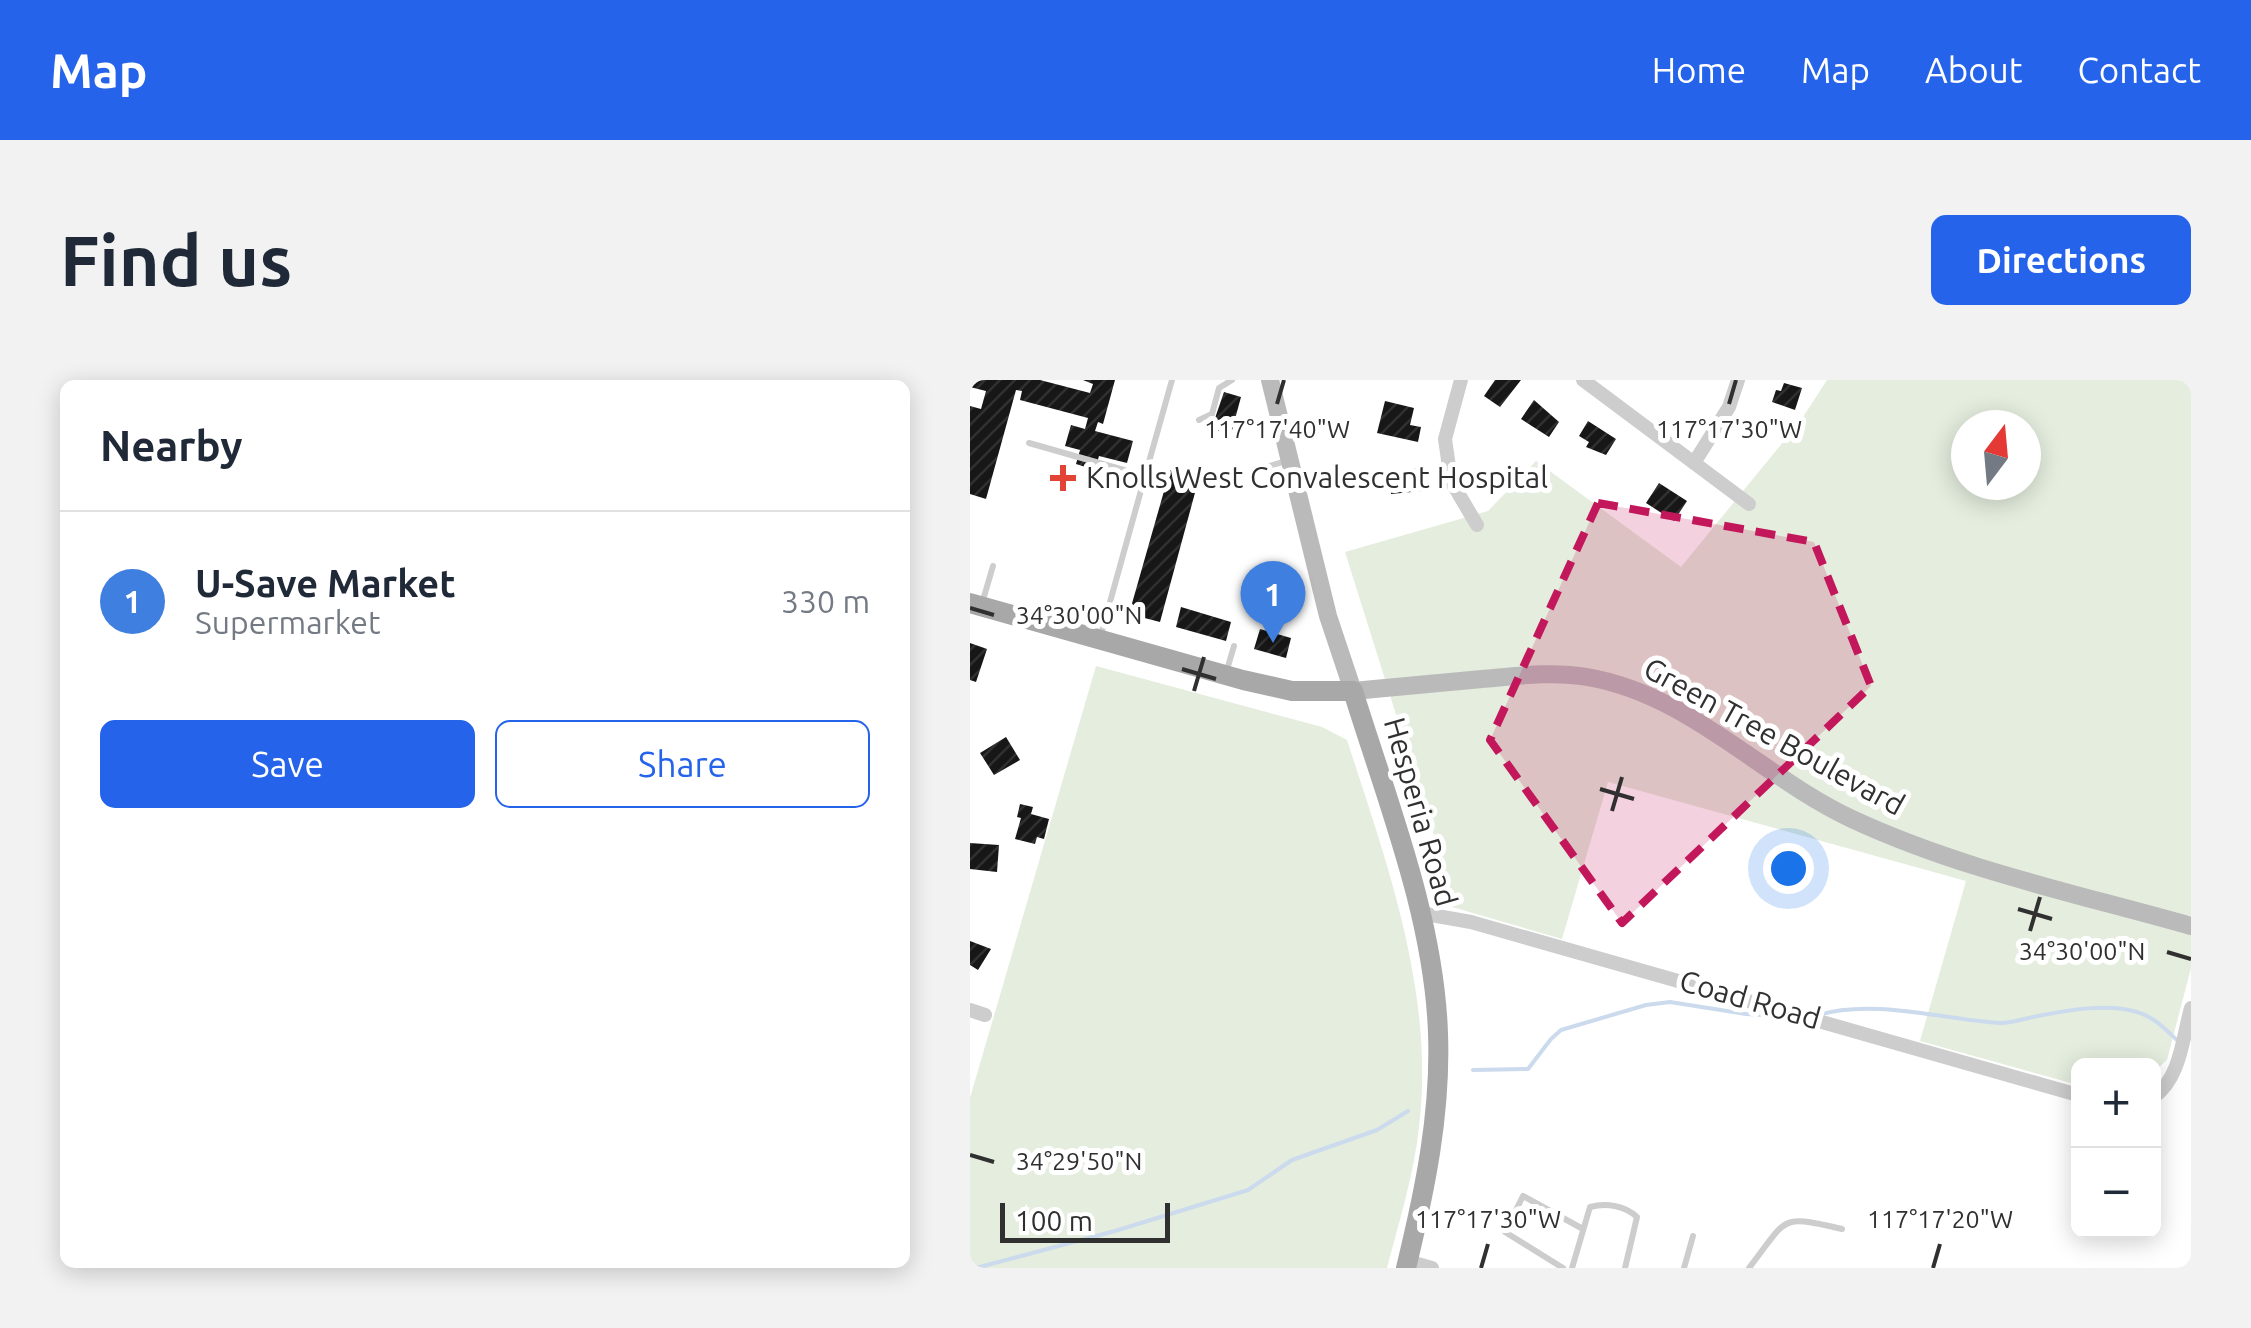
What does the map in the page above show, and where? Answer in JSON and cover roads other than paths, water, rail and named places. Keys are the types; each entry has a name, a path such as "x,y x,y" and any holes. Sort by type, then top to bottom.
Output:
{"main road":[{"name":"Hesperia Road","path":"1270,380 1328,616 1420,913 1438,1033 1436,1121 1407,1265"},
{"name":"Green Tree Boulevard","path":"976,605 1292,690 1354,691 1566,674 1608,682 1658,700 1848,818 1899,840 2191,926"}],"street":[{"path":"1460,380 1445,439 1450,481 1477,525"},
{"path":"1583,380 1749,504"},
{"path":"1694,463 1728,407 1738,380"},
{"name":"Coad Road","path":"1420,913 1471,922 2071,1093"},
{"path":"2161,1092 2175,1071 2191,1008"},
{"path":"1407,1265 1432,1268"}],"lane":[{"path":"1100,639 1172,380"},
{"path":"1199,420 1212,414 1220,388 1232,380"},
{"path":"1029,443 1144,476"},
{"path":"1263,468 1288,461"},
{"path":"976,605 993,566"},
{"path":"1226,675 1234,646"},
{"path":"1563,1268 1505,1232 1523,1196 1583,1229"},
{"path":"1572,1268 1590,1207 1612,1205 1634,1213 1637,1224 1626,1268"},
{"path":"1748,1268 1783,1224 1791,1220 1842,1229"},
{"path":"1684,1268 1694,1236"}],"waterway":[{"path":"1473,1070 1528,1069 1561,1030 1646,1005 1670,1002 1779,1016"},
{"path":"1818,1015 1840,1010 1886,1009 2001,1023 2075,1010 2113,1008 2149,1017 2180,1043"},
{"path":"976,1268 1248,1190 1292,1160 1377,1130 1408,1111"}],"place":[{"name":"Knolls West Convalescent Hospital","path":"1063,478"},
{"name":"U-Save Market","path":"1273,643"}]}
